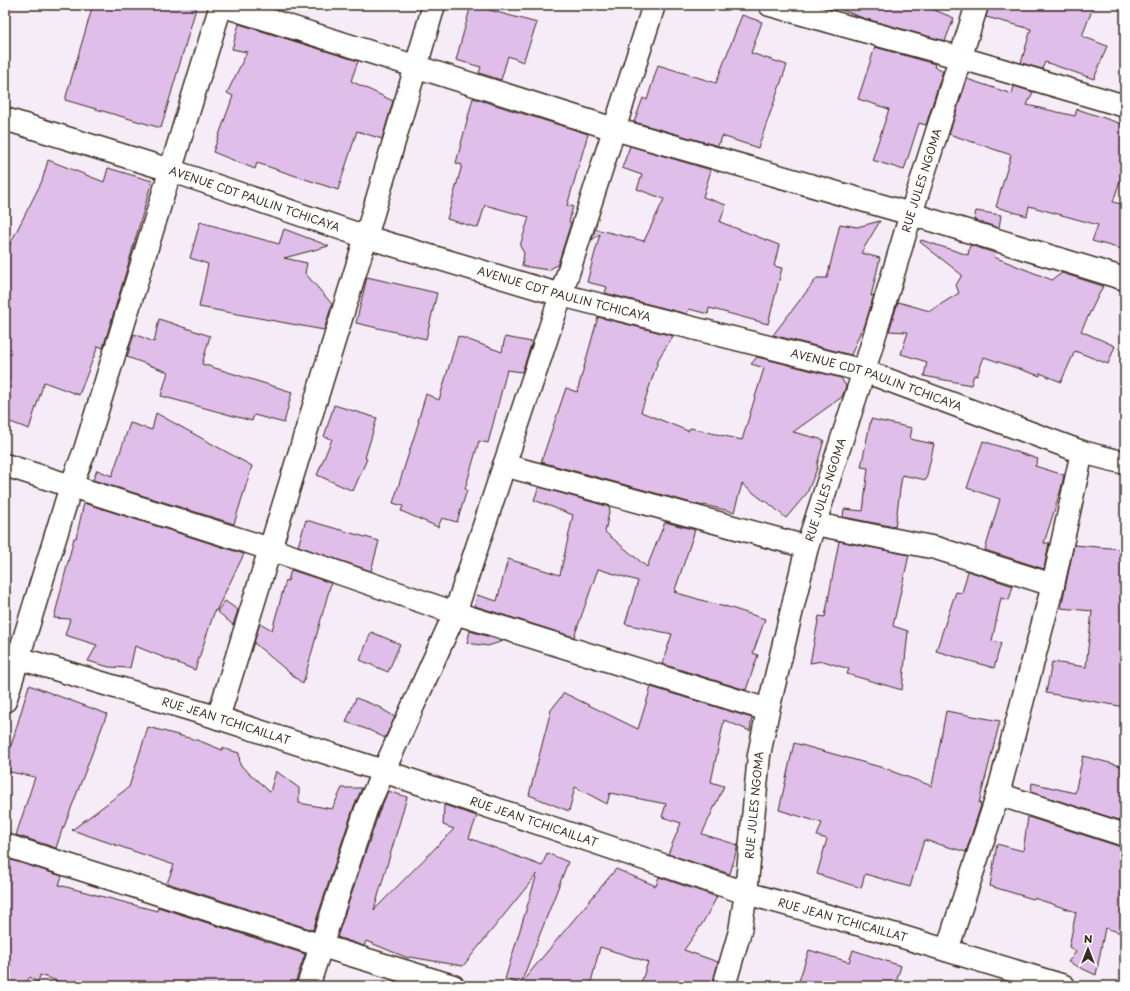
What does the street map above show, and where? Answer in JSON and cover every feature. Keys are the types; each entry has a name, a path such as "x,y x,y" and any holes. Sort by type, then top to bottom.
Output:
{"street":[{"path":"5,701 11,656 85,450 221,5 614,129 911,214 1125,279"},
{"path":"218,718 366,237 434,5"},
{"path":"308,986 366,810 455,613 561,295 654,5"},
{"path":"770,5 961,58 1125,106"},
{"name":"RUE JULES NGOMA","path":"724,986 740,931 746,893 759,754 807,547 864,371 911,214 977,5"},
{"name":"AVENUE CDT PAULIN TCHICAYA","path":"5,119 170,170 366,237 561,295 864,371 1082,452 1125,464"},
{"path":"947,950 998,794 1053,585 1082,452"},
{"path":"5,465 270,549 455,613 768,710"},
{"path":"504,465 807,547"},
{"path":"815,524 936,548 1053,585"},
{"name":"RUE JEAN TCHICAILLAT","path":"11,656 218,718 383,771 746,893 947,950 1064,986"},
{"path":"998,794 1125,836"},
{"path":"5,845 453,986"}],"building":[{"path":"93,5 197,5 161,128 65,100"},
{"path":"471,5 537,23 523,62 508,56 501,80 479,73 481,67 456,60"},
{"path":"835,5 922,5 954,18 945,41 863,18 834,7"},
{"path":"989,5 1094,5 1082,36 1107,46 1094,79 1045,62 1042,69 1021,63 1031,29 986,17"},
{"path":"742,15 762,22 751,53 787,65 758,148 722,136 718,146 634,122 643,98 647,100 658,65 716,83"},
{"path":"239,24 358,61 351,81 393,101 382,139 357,131 338,190 257,163 255,169 213,152 233,96 227,93 247,52 232,49"},
{"path":"875,47 935,64 934,67 943,70 926,125 919,123 904,170 872,160 889,109 858,99"},
{"path":"967,79 1012,94 1014,86 1033,92 1027,105 1075,116 1077,109 1125,125 1125,165 1113,202 1125,205 1125,250 1092,241 1098,225 1029,206 1027,216 996,207 1011,155 949,134"},
{"path":"473,98 588,134 567,206 573,206 569,222 571,223 558,264 549,270 522,266 524,253 520,246 529,217 485,205 478,228 447,219 462,165 456,163"},
{"path":"630,146 711,170 703,197 726,205 720,222 779,245 774,266 782,268 768,324 709,308 708,314 689,309 687,314 605,293 607,287 587,282 600,234 592,240 595,229 644,241 664,199 637,189 642,175 622,168"},
{"path":"48,160 104,182 108,168 152,181 103,348 98,346 79,395 44,382 29,429 5,420 5,254 42,181"},
{"path":"976,211 1001,215 999,228 974,220"},
{"path":"880,221 861,253 880,258 871,296 874,295 864,328 862,328 851,355 773,335 817,278 827,278 840,224 857,227"},
{"path":"200,222 279,244 284,229 329,246 284,258 307,263 305,273 332,304 324,330 199,307 208,264 190,258"},
{"path":"921,240 968,255 970,245 995,253 994,257 1052,280 1062,273 1103,286 1081,331 1115,346 1108,364 1075,351 1061,382 1040,373 1040,376 984,357 977,376 974,375 971,385 924,376 927,362 901,354 908,332 889,331 898,302 930,311 959,293 956,285 962,275 920,242"},
{"path":"367,277 437,293 426,339 356,323"},
{"path":"598,317 673,336 659,358 641,412 688,431 690,428 742,440 764,368 751,364 757,357 841,378 846,386 842,397 793,432 824,440 818,466 807,493 786,518 765,500 764,501 742,484 734,512 703,506 541,462 566,388 577,392"},
{"path":"159,319 210,336 202,364 292,392 284,423 254,415 252,421 161,396 168,372 127,357 134,334 154,342"},
{"path":"458,336 502,352 505,337 532,342 522,372 507,370 488,443 479,441 465,489 467,490 457,522 442,518 438,527 401,511 403,506 393,503 426,394 439,400"},
{"path":"334,405 377,418 365,458 367,459 353,491 317,475 332,439 324,437"},
{"path":"156,413 252,466 234,524 93,480 97,470 112,476 130,423 152,430"},
{"path":"871,419 912,428 910,439 934,444 926,480 902,475 895,527 843,517 844,509 863,511 868,468 861,467"},
{"path":"983,441 1038,459 1035,466 1064,475 1044,543 1049,543 1044,569 985,550 1000,499 967,488"},
{"path":"539,487 610,507 605,532 647,567 665,522 695,530 675,590 678,592 674,592 765,619 753,653 758,655 746,690 662,664 672,634 625,624 638,581 598,569 574,637 475,606 477,595 497,601 508,559 560,575 573,515 534,500"},
{"path":"84,503 244,554 216,611 215,610 195,670 135,646 130,668 109,667 88,661 97,645 65,635 70,619 54,618"},
{"path":"306,520 379,541 371,571 298,546"},
{"path":"839,541 909,555 893,626 908,631 902,690 847,674 849,669 823,661 810,663 819,616 825,617"},
{"path":"1074,545 1122,549 1121,552 1125,552 1125,707 1046,693 1052,662 1086,667 1092,611 1061,608"},
{"path":"291,570 331,583 303,684 254,643 260,623 272,630 286,580 288,581"},
{"path":"968,571 1013,586 1009,600 1001,598 992,641 1001,643 994,668 936,651 956,592 962,593"},
{"path":"225,601 238,610 233,625 217,611"},
{"path":"470,631 503,641 488,646 467,643"},
{"path":"371,632 400,644 388,672 360,660"},
{"path":"29,685 107,714 56,848 16,835 35,777 5,771 5,766"},
{"path":"651,687 752,718 750,731 724,720 711,782 724,786 702,834 738,845 730,874 668,854 681,823 662,817 666,804 610,793 607,804 575,787 569,811 529,795 551,710 564,693 638,729"},
{"path":"356,698 382,708 395,717 385,738 369,730 346,722"},
{"path":"946,711 1000,721 979,803 981,805 966,852 924,840 910,887 865,874 861,888 817,874 827,839 817,836 822,823 779,810 794,743 891,770 932,786"},
{"path":"148,727 200,741 222,750 222,748 239,753 240,765 270,792 276,771 299,788 299,803 332,809 342,788 362,788 354,806 313,930 167,883 174,865 72,830 129,787"},
{"path":"1083,756 1125,767 1125,822 1031,792 1032,783 1075,793"},
{"path":"388,791 407,797 374,910 454,829 443,825 444,805 477,816 469,838 542,866 547,853 568,862 521,983 616,869 656,886 659,877 717,897 702,924 684,950 718,962 712,986 640,986 648,962 600,947 590,986 518,986 520,984 505,979 537,874 463,966 410,957 408,958 366,941 364,946 337,937 378,815"},
{"path":"1028,817 1125,847 1125,934 1105,928 1096,975 1068,962 1076,952 1069,947 1076,912 1034,898 1033,899 990,886 997,844 1023,851"},
{"path":"5,858 62,876 59,885 157,911 158,907 305,954 294,986 72,986 40,975 38,983 30,977 23,986 5,986"},
{"path":"809,950 849,962 853,950 901,966 895,986 815,986 799,981"}]}
